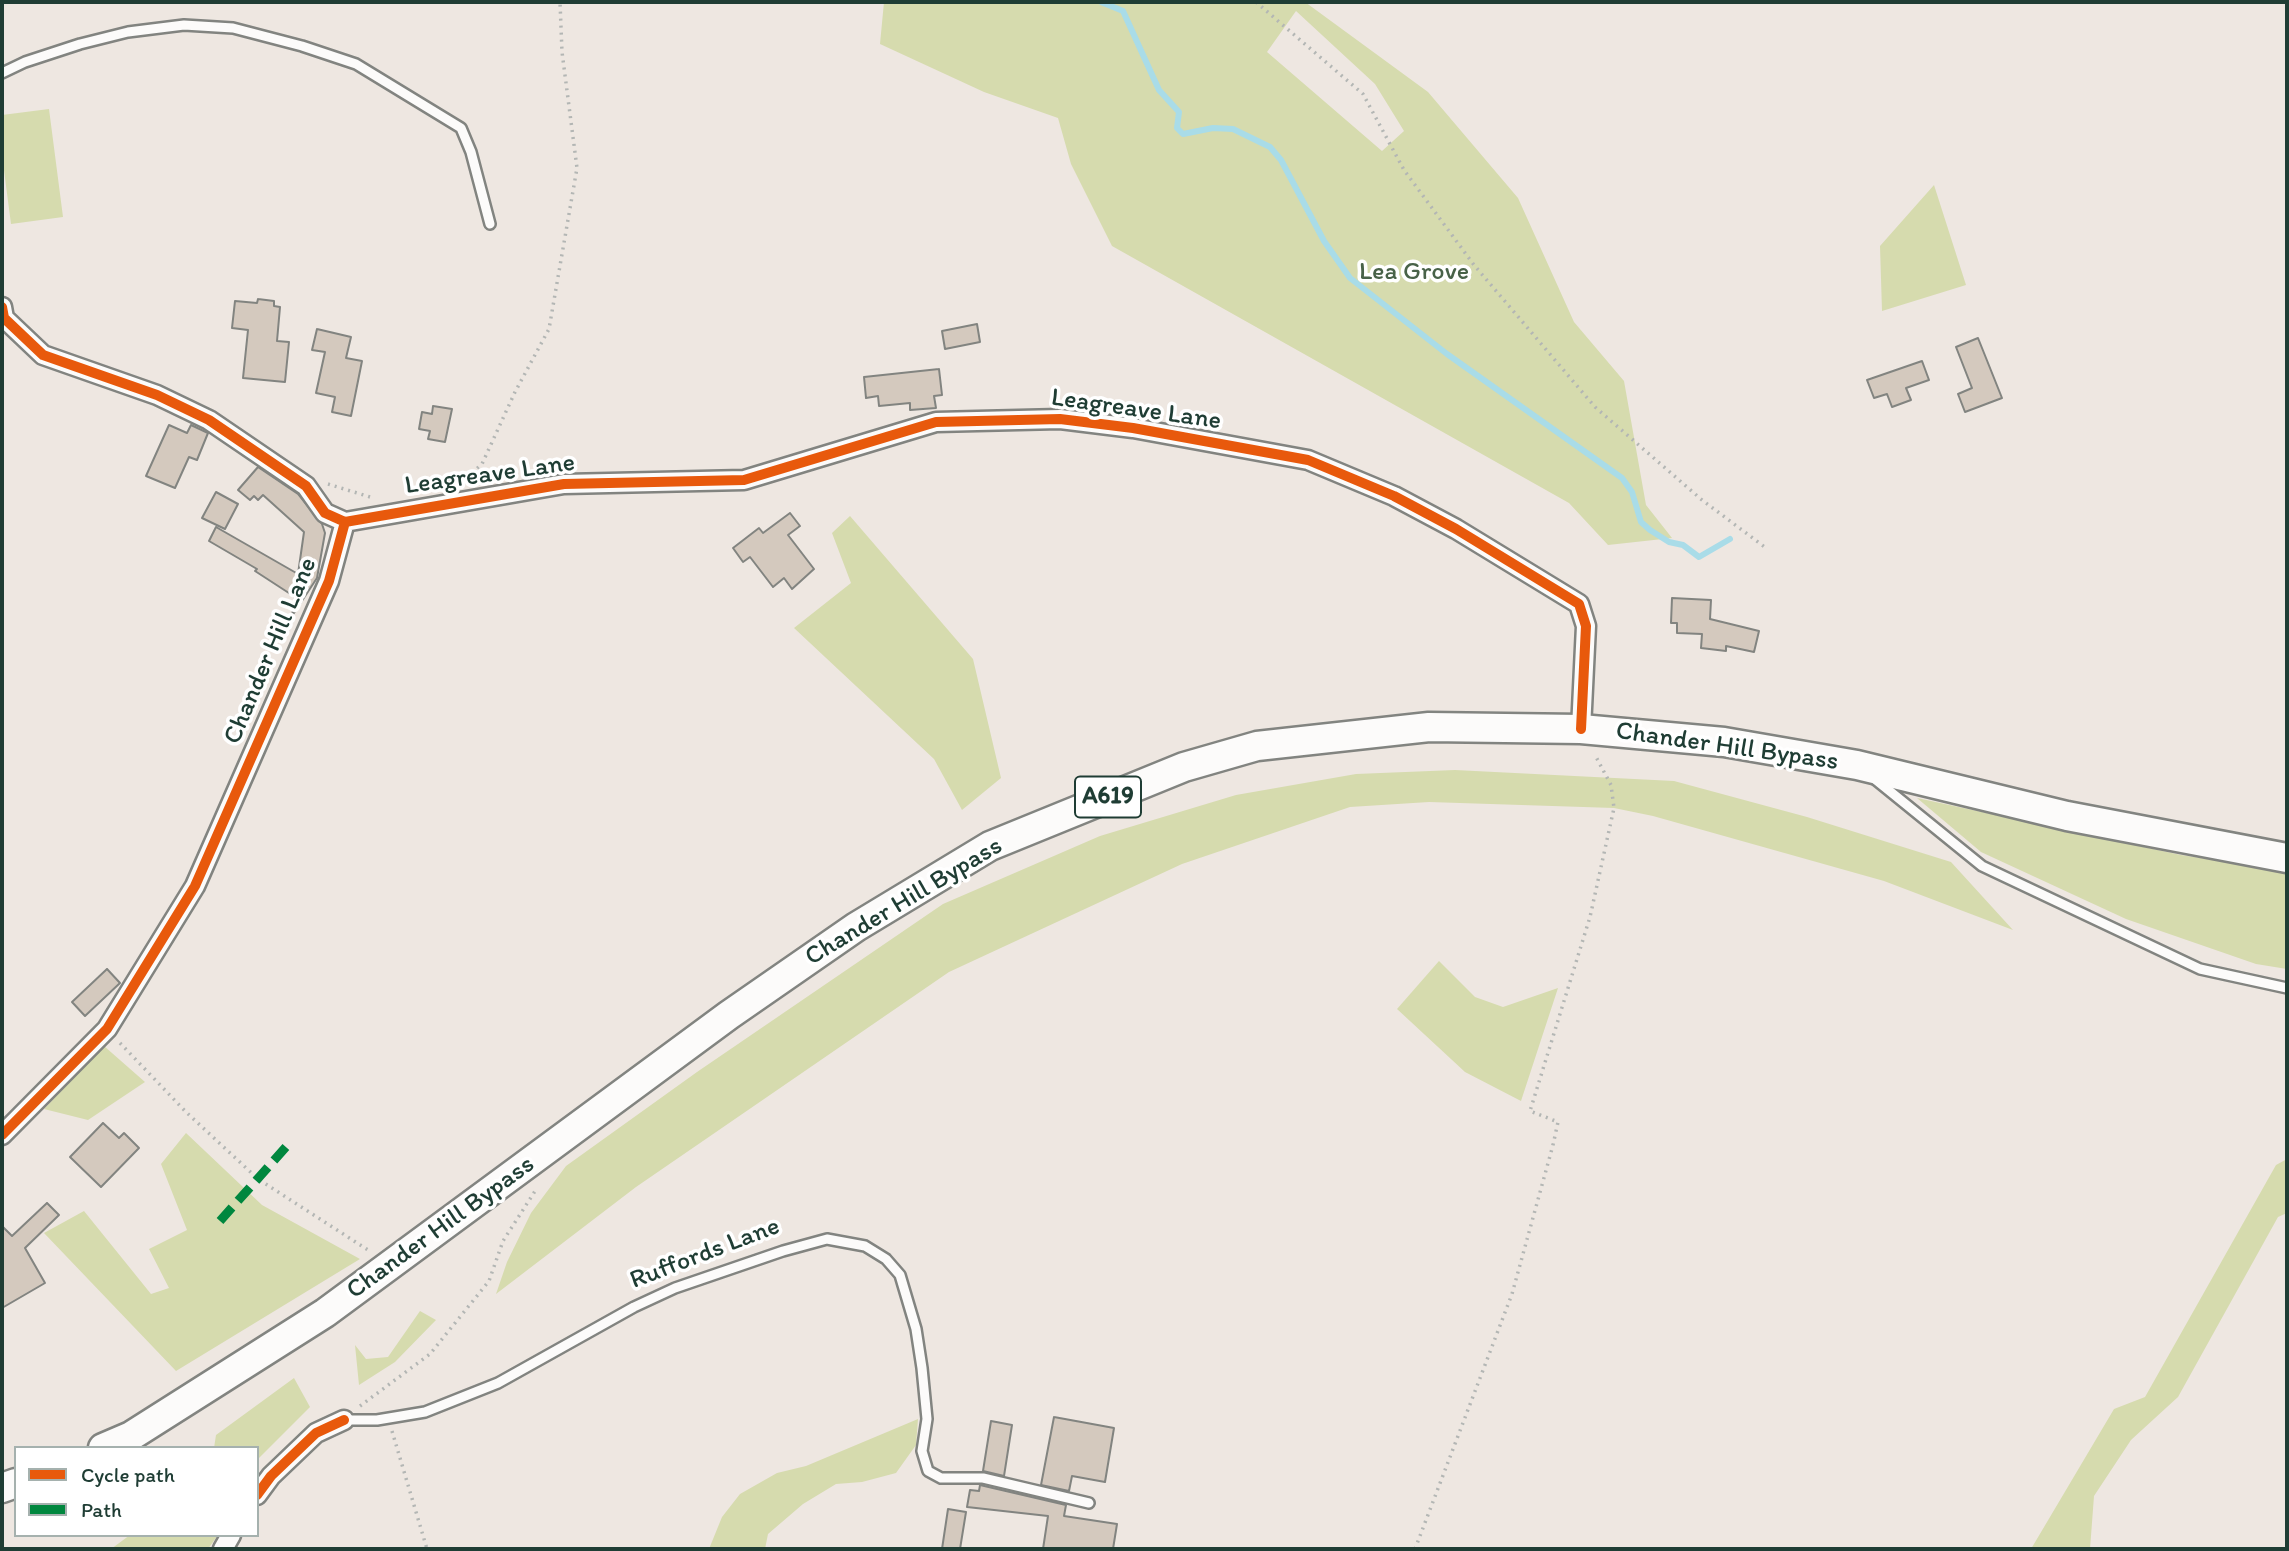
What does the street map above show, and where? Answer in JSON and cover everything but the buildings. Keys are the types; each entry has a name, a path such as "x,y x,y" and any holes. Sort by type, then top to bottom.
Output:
{"highway":[{"name":"Chander Hill Bypass","path":"108,1446 131,1436 326,1313 729,1015 856,927 990,846 1184,767 1257,746 1429,727 1581,729 1724,742 1857,765 2067,816 2287,858"}],"street":[{"path":"2,307 4,318 43,355 157,396 209,420 306,486 326,513 345,522"},
{"name":"Leagreave Lane","path":"345,522 564,484 744,480 845,452 936,422 1060,419 1133,428 1308,460 1394,496 1456,529 1579,604 1586,626 1581,729"},
{"name":"Chander Hill Lane","path":"2,1135 107,1029 151,962 195,886 329,581 345,522"},
{"path":"259,1492 271,1476 316,1433 344,1420"}],"lane":[{"path":"2,73 25,62 80,44 128,32 184,25 233,28 302,47 356,64 461,128 471,152 490,224"},
{"path":"1857,765 1982,866 2200,969 2287,988"},
{"name":"Ruffords Lane","path":"344,1420 425,1412 498,1384 634,1307 675,1288 783,1251 827,1240 866,1246 886,1259 900,1275 916,1329 927,1419 922,1451 925,1465 932,1474 946,1478 983,1478 1089,1503"}],"path":[{"path":"424,487 464,480 482,464 515,392 549,329 577,169 562,52 560,2"},
{"path":"1256,2 1363,94 1404,170 1474,265 1595,407 1702,500 1766,548"},
{"path":"337,486 371,497"},
{"path":"1415,1549 1512,1294 1553,1145 1558,1122 1530,1111 1590,917 1614,808 1611,785"},
{"path":"107,1029 186,1112 258,1179 392,1266"},
{"path":"344,1420 395,1377 430,1354 489,1281 503,1241 537,1188 535,1158"},
{"path":"393,1417 391,1437 427,1549"}],"green space":[{"name":"Lea Grove","path":"884,2 1305,2 1428,92 1518,198 1574,322 1624,381 1646,505 1672,538 1608,545 1569,503 1112,246 1071,164 1058,118 984,92 880,44","holes":["1296,11 1375,84 1404,131 1382,151 1267,52"]},
{"path":"49,109 63,217 11,224 2,155 2,115"},
{"path":"1934,185 1966,285 1882,311 1880,246"},
{"path":"850,516 973,659 1001,778 962,810 934,759 794,628 851,583 832,533"},
{"path":"1455,770 1674,781 1807,817 1951,862 2013,930 1884,881 1653,816 1614,808 1429,802 1350,807 1182,864 949,972 636,1187 496,1294 507,1262 531,1213 566,1166 697,1072 943,904 1100,836 1236,795 1356,774"},
{"path":"1917,798 2181,855 2287,871 2287,969 2256,964 2126,919 1981,852"},
{"path":"1439,961 1475,997 1503,1007 1558,988 1521,1101 1465,1072 1397,1009"},
{"path":"104,1046 145,1082 88,1120 44,1109"},
{"path":"186,1133 262,1205 360,1259 176,1371 44,1233 84,1211 151,1294 169,1288 149,1249 187,1230 161,1164"},
{"path":"2287,1159 2287,1213 2278,1217 2178,1397 2131,1440 2094,1496 2090,1549 2031,1549 2114,1409 2145,1397 2276,1165"},
{"path":"420,1311 436,1320 395,1362 359,1385 355,1345 366,1359 388,1357"},
{"path":"294,1378 310,1407 259,1458 259,1446 214,1446 216,1435"},
{"path":"918,1419 916,1445 896,1473 862,1482 836,1484 803,1504 768,1534 765,1549 709,1549 722,1517 740,1494 777,1473 806,1466"},
{"path":"127,1537 217,1537 208,1549 111,1549"}],"waterway":[{"path":"1101,2 1123,11 1159,90 1179,112 1177,128 1183,134 1213,128 1233,129 1270,147 1281,160 1324,241 1350,278 1447,354 1622,478 1632,492 1641,522 1650,530 1669,542 1683,545 1699,557 1730,539"}],"marked path":[{"path":"220,1221 286,1147"}],"cycle path":[{"path":"2,307 4,318 43,355 157,395 209,420 306,486 325,513 345,522 329,581 195,886 107,1029 2,1135"},
{"path":"345,522 564,484 744,480 936,422 1060,419 1133,428 1308,460 1394,496 1456,529 1579,604 1586,626 1581,729"},
{"path":"259,1492 271,1476 316,1433 344,1420"}]}
